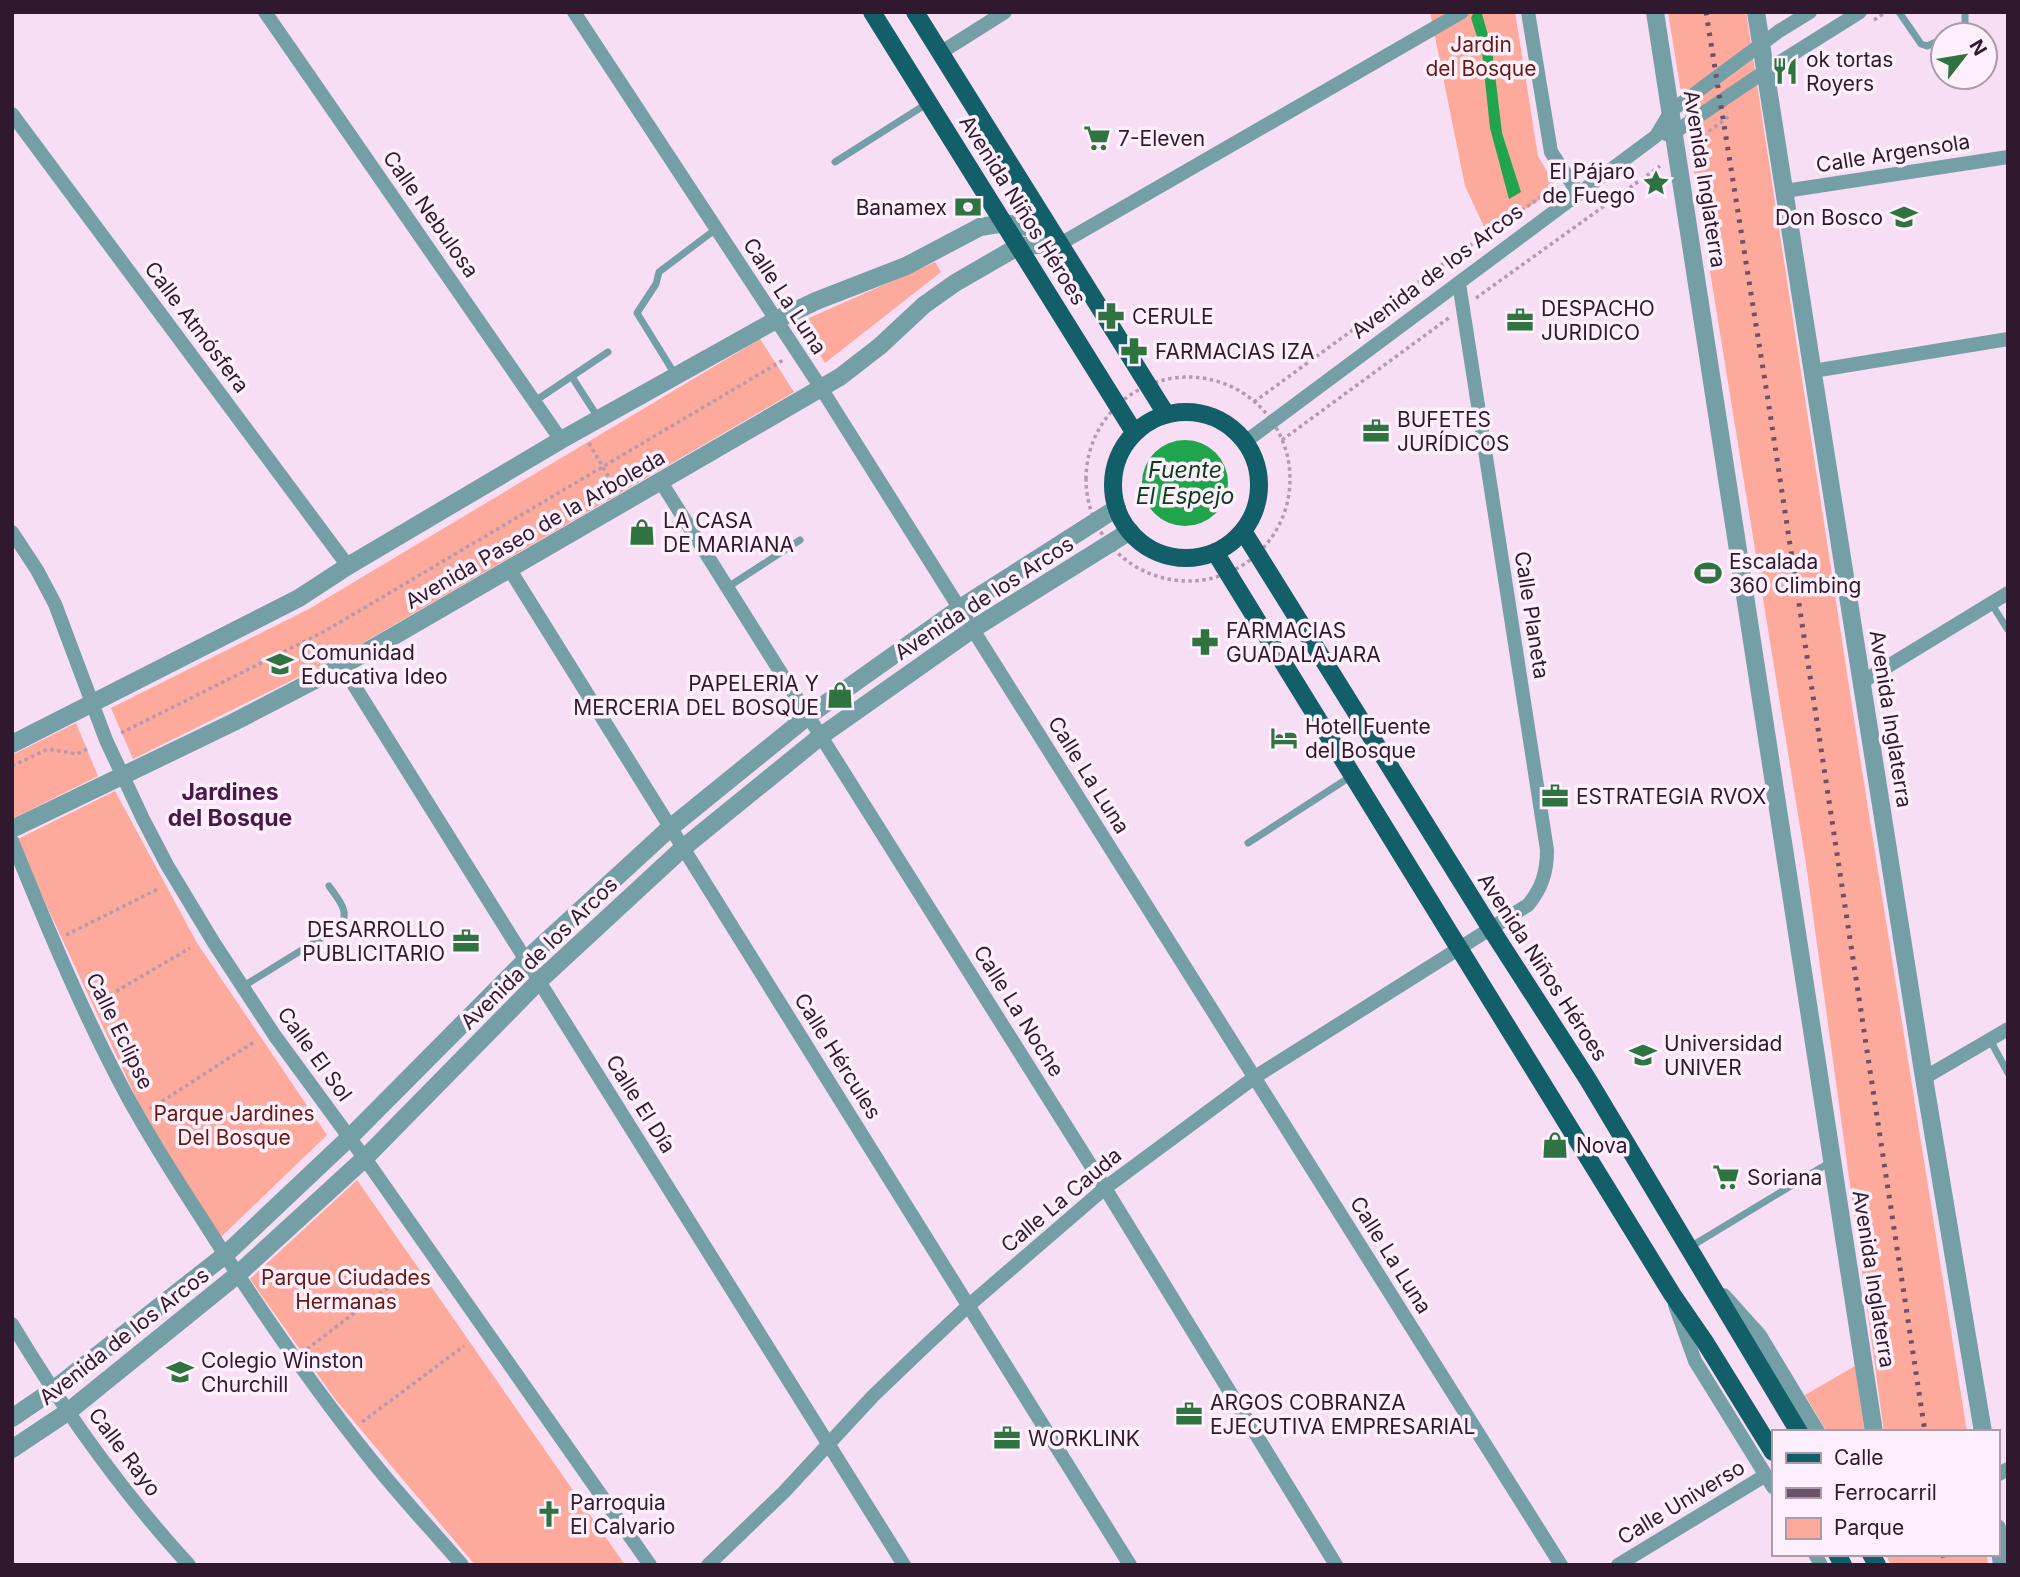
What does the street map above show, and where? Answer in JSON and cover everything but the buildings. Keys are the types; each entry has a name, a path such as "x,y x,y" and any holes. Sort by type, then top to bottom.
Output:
{"main road":[{"name":"Avenida Niños Héroes","path":"872,12 1135,432"},
{"name":"Avenida Niños Héroes","path":"915,12 1166,414"},
{"path":"1195,412 1214,417 1231,428 1245,442 1254,459 1258,496 1253,515 1243,531 1227,545 1200,557 1164,555 1145,545 1130,531 1117,508 1113,484 1117,460 1135,432 1166,414 1195,412"},
{"name":"Avenida Niños Héroes","path":"1243,531 1587,1078 1798,1430"},
{"path":"1215,552 1672,1294 1772,1450"}],"street":[{"name":"Calle Nebulosa","path":"265,12 561,440"},
{"name":"Calle La Luna","path":"574,12 821,388 1562,1565"},
{"path":"940,53 1006,12"},
{"name":"Avenida Paseo de la Arboleda","path":"12,829 342,666 840,377 880,346 939,293 1019,246 1059,244 1462,12"},
{"path":"1528,12 1548,140 1556,163 1578,194"},
{"name":"Avenida Inglaterra","path":"1655,12 1874,1430"},
{"name":"Avenida Inglaterra","path":"1756,12 1924,1078 1983,1430"},
{"name":"Avenida de los Arcos","path":"1245,442 1656,136 1671,111 1810,12"},
{"name":"Avenida de los Arcos","path":"1656,136 1675,132 1860,12"},
{"name":"Calle Atmósfera","path":"12,114 348,566"},
{"name":"Calle Argensola","path":"1785,191 2008,157"},
{"path":"12,744 299,597 561,440 776,320 906,265 971,230 1005,223 1036,229 1059,244"},
{"name":"Calle Planeta","path":"1459,283 1547,850 1544,879 1538,892 1528,905 1491,929"},
{"path":"1813,371 2008,338"},
{"name":"Calle La Noche","path":"661,482 1105,1188 1336,1565"},
{"name":"Avenida de los Arcos","path":"12,1418 53,1390 225,1255 349,1138 526,960 670,828 808,716 960,608 1117,508"},
{"name":"Avenida de los Arcos","path":"12,1449 69,1411 237,1275 365,1158 539,981 683,848 821,736 973,629 1130,531"},
{"name":"Calle El Sol","path":"12,532 55,604 122,776 167,865 242,987 650,1565"},
{"name":"Calle Hércules","path":"510,570 1130,1565"},
{"path":"1862,682 2008,593"},
{"name":"Calle El Día","path":"342,666 904,1565"},
{"name":"Calle Eclipse","path":"12,841 54,943 127,1096 237,1275 292,1355 370,1458 463,1565"},
{"name":"Calle La Cauda","path":"708,1565 873,1396 968,1306 1105,1188 1255,1077 1491,929"},
{"path":"1924,1078 2008,1029"},
{"path":"1715,1288 1758,1336 1815,1430"},
{"path":"1672,1294 1684,1337 1695,1361 1770,1481"},
{"name":"Calle Rayo","path":"12,1324 53,1390 115,1476 189,1565"},
{"name":"Calle Universo","path":"1618,1565 1770,1481"},
{"path":"1999,1543 2002,1565"}],"lane":[{"path":"1899,12 1921,44 1929,45"},
{"path":"835,162 929,102"},
{"path":"676,377 637,313 656,284 659,272 716,229"},
{"path":"535,401 608,352"},
{"path":"572,377 599,419"},
{"path":"728,587 800,540"},
{"path":"1992,603 2008,630"},
{"path":"1248,843 1353,775"},
{"path":"242,987 344,922 343,908 329,886"},
{"path":"1989,1040 2008,1073"},
{"path":"1689,1247 1832,1161"}],"path":[{"path":"1874,20 1886,12"},
{"path":"1282,440 1732,115"},
{"path":"1254,402 1443,264 1568,179"},
{"path":"119,733 326,631 797,352"},
{"path":"1185,377 1210,379 1234,388 1254,402 1273,422 1282,440 1289,470 1288,501 1282,521 1271,539 1258,554 1228,573 1205,580 1181,581 1158,576 1135,566 1109,543 1096,522 1087,485 1088,460 1096,436 1109,414 1132,394 1148,385 1185,377"},
{"path":"580,430 624,504"},
{"path":"12,766 48,749 77,754 89,748"},
{"path":"66,935 158,889"},
{"path":"98,1002 190,948"},
{"path":"148,1110 254,1042"},
{"path":"306,1350 411,1270"},
{"path":"361,1423 464,1346"}],"green space":[{"name":"Jardin del Bosque","path":"1430,12 1515,12 1538,156 1557,189 1487,233 1465,186"},
{"path":"1668,12 1746,12 1857,739 1967,1430 1884,1430 1806,864"},
{"path":"935,262 941,272 825,363 800,322"},
{"path":"760,339 794,392 337,658 133,759 111,708 309,609"},
{"path":"76,723 98,776 12,819 12,755"},
{"name":"Parque Jardines Del Bosque","path":"115,791 197,943 327,1135 219,1239 139,1104 16,840"},
{"name":"Parque Ciudades Hermanas","path":"357,1180 625,1565 475,1565 335,1399 250,1279"},
{"path":"1855,1366 1865,1430 1826,1430 1805,1395"},
{"path":"1886,1556 1987,1556 1988,1565 1891,1565"}],"water":[{"path":"1474,12 1482,14 1492,49 1502,133 1521,192 1509,199 1490,128 1482,52 1471,18"},
{"name":"Fuente El Espejo","path":"1177,440 1193,440 1216,452 1225,466 1228,483 1225,500 1216,514 1193,526 1177,526 1161,519 1149,507 1142,491 1142,475 1149,459 1161,447"}],"railway":[{"path":"1706,12 1768,400 1925,1430"},
{"path":"1943,1556 1945,1565"}],"place":[{"name":"ok tortas Royers","path":"1785,71"},
{"name":"7-Eleven","path":"1097,138"},
{"name":"El Pájaro de Fuego","path":"1656,183"},
{"name":"Banamex","path":"968,207"},
{"name":"Don Bosco","path":"1904,217"},
{"name":"CERULE","path":"1111,316"},
{"name":"DESPACHO JURIDICO","path":"1520,320"},
{"name":"FARMACIAS IZA","path":"1134,351"},
{"name":"BUFETES JURÍDICOS","path":"1376,431"},
{"name":"LA CASA DE MARIANA","path":"642,532"},
{"name":"Escalada 360 Climbing","path":"1708,573"},
{"name":"FARMACIAS GUADALAJARA","path":"1205,642"},
{"name":"Comunidad Educativa Ideo","path":"280,664"},
{"name":"PAPELERIA Y MERCERIA DEL BOSQUE","path":"840,695"},
{"name":"Hotel Fuente del Bosque","path":"1284,738"},
{"name":"ESTRATEGIA RVOX","path":"1555,796"},
{"name":"DESARROLLO PUBLICITARIO","path":"466,941"},
{"name":"Universidad UNIVER","path":"1643,1055"},
{"name":"Nova","path":"1555,1145"},
{"name":"Soriana","path":"1726,1177"},
{"name":"Colegio Winston Churchill","path":"180,1372"},
{"name":"ARGOS COBRANZA EJECUTIVA EMPRESARIAL","path":"1189,1414"},
{"name":"WORKLINK","path":"1007,1438"},
{"name":"Parroquia El Calvario","path":"549,1514"}],"district":[{"name":"Jardines del Bosque","path":"230,805"}]}
